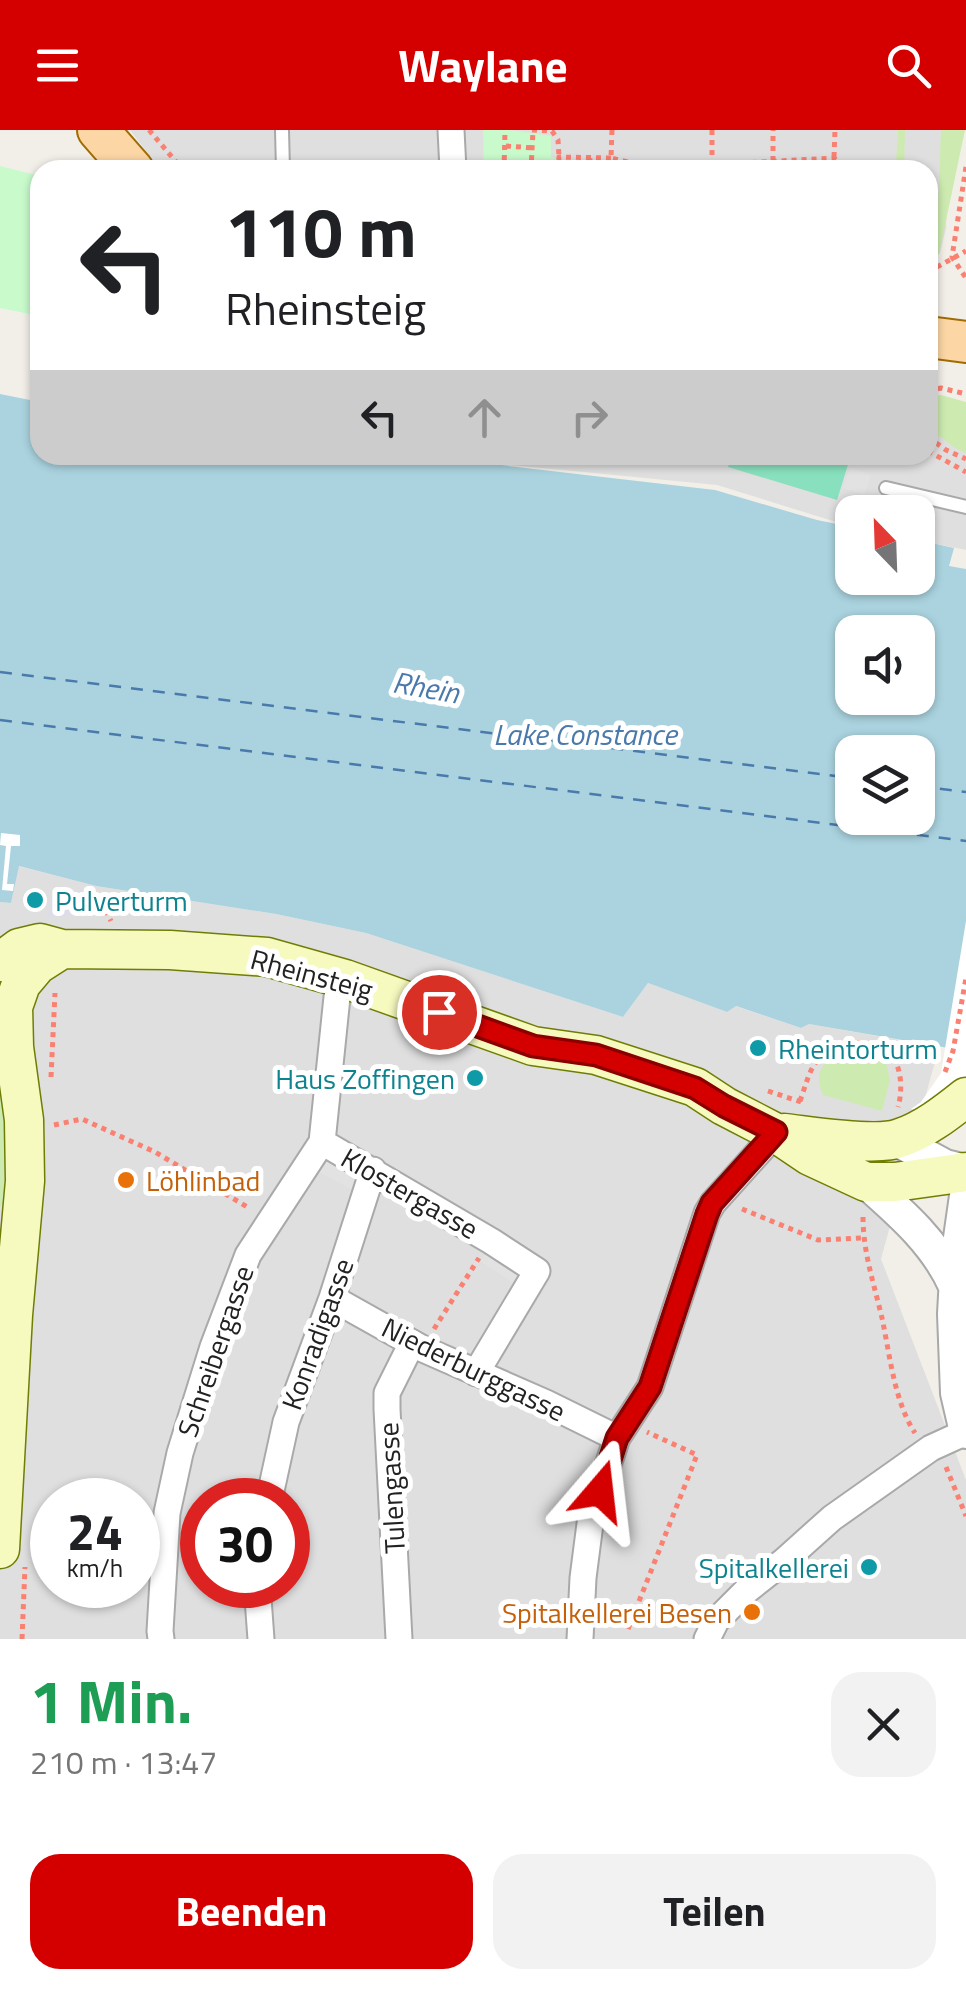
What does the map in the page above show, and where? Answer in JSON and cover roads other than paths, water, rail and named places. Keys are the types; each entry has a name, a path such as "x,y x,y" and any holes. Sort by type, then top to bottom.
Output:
{"main road":[{"path":"98,130 124,160"},
{"path":"938,338 966,342"},
{"name":"Rheinsteig","path":"0,962 19,948 40,943 59,963 170,950 267,957 345,979 533,1046 596,1055 695,1088 776,1132"},
{"path":"0,1549 7,1305 25,1181 24,1120 13,1007 21,984 37,965 59,963"},
{"path":"776,1132 857,1141 897,1140 937,1119 953,1090"},
{"path":"776,1132 865,1198 896,1182 966,1172"}],"street":[{"path":"451,130 452,160"},
{"name":"Klostergasse","path":"345,979 337,997 322,1142 491,1240 537,1272 476,1373"},
{"path":"580,1639 591,1516 622,1430 650,1387 712,1203 776,1132"},
{"path":"897,1140 945,1166 966,1172"},
{"name":"Schreibergasse","path":"161,1639 167,1514 180,1454 248,1254 322,1142"},
{"name":"Konradigasse","path":"274,1478 286,1422 332,1298 373,1170"},
{"path":"0,1223 17,1212 25,1181"},
{"path":"707,1639 716,1621 746,1591 832,1518 930,1448 966,1432 956,1393 954,1314 966,1196"},
{"path":"865,1198 908,1219 946,1266 955,1286"},
{"name":"Niederburggasse","path":"332,1298 476,1373 622,1430"},
{"name":"Tulengasse","path":"400,1639 388,1393 400,1362 419,1343"},
{"path":"259,1608 261,1639"}],"lane":[{"path":"282,130 283,160"},
{"path":"886,488 966,507"}],"water":[{"name":"Lake Constance","path":"0,394 30,400 30,465 500,465 715,490 835,524 835,595 935,595 935,544 954,548 949,566 966,569 966,1051 809,1024 801,1028 736,1006 727,1012 648,983 623,1017 366,933 276,914 96,886 19,866 11,903 0,902"}],"place":[{"name":"Pulverturm","path":"35,900"},
{"name":"Rheintorturm","path":"758,1048"},
{"name":"Haus Zoffingen","path":"475,1078"},
{"name":"Löhlinbad","path":"126,1180"},
{"name":"Spitalkellerei","path":"869,1567"},
{"name":"Spitalkellerei Besen","path":"752,1612"}],"water label":[{"name":"Rhein","path":"426,687"}]}
